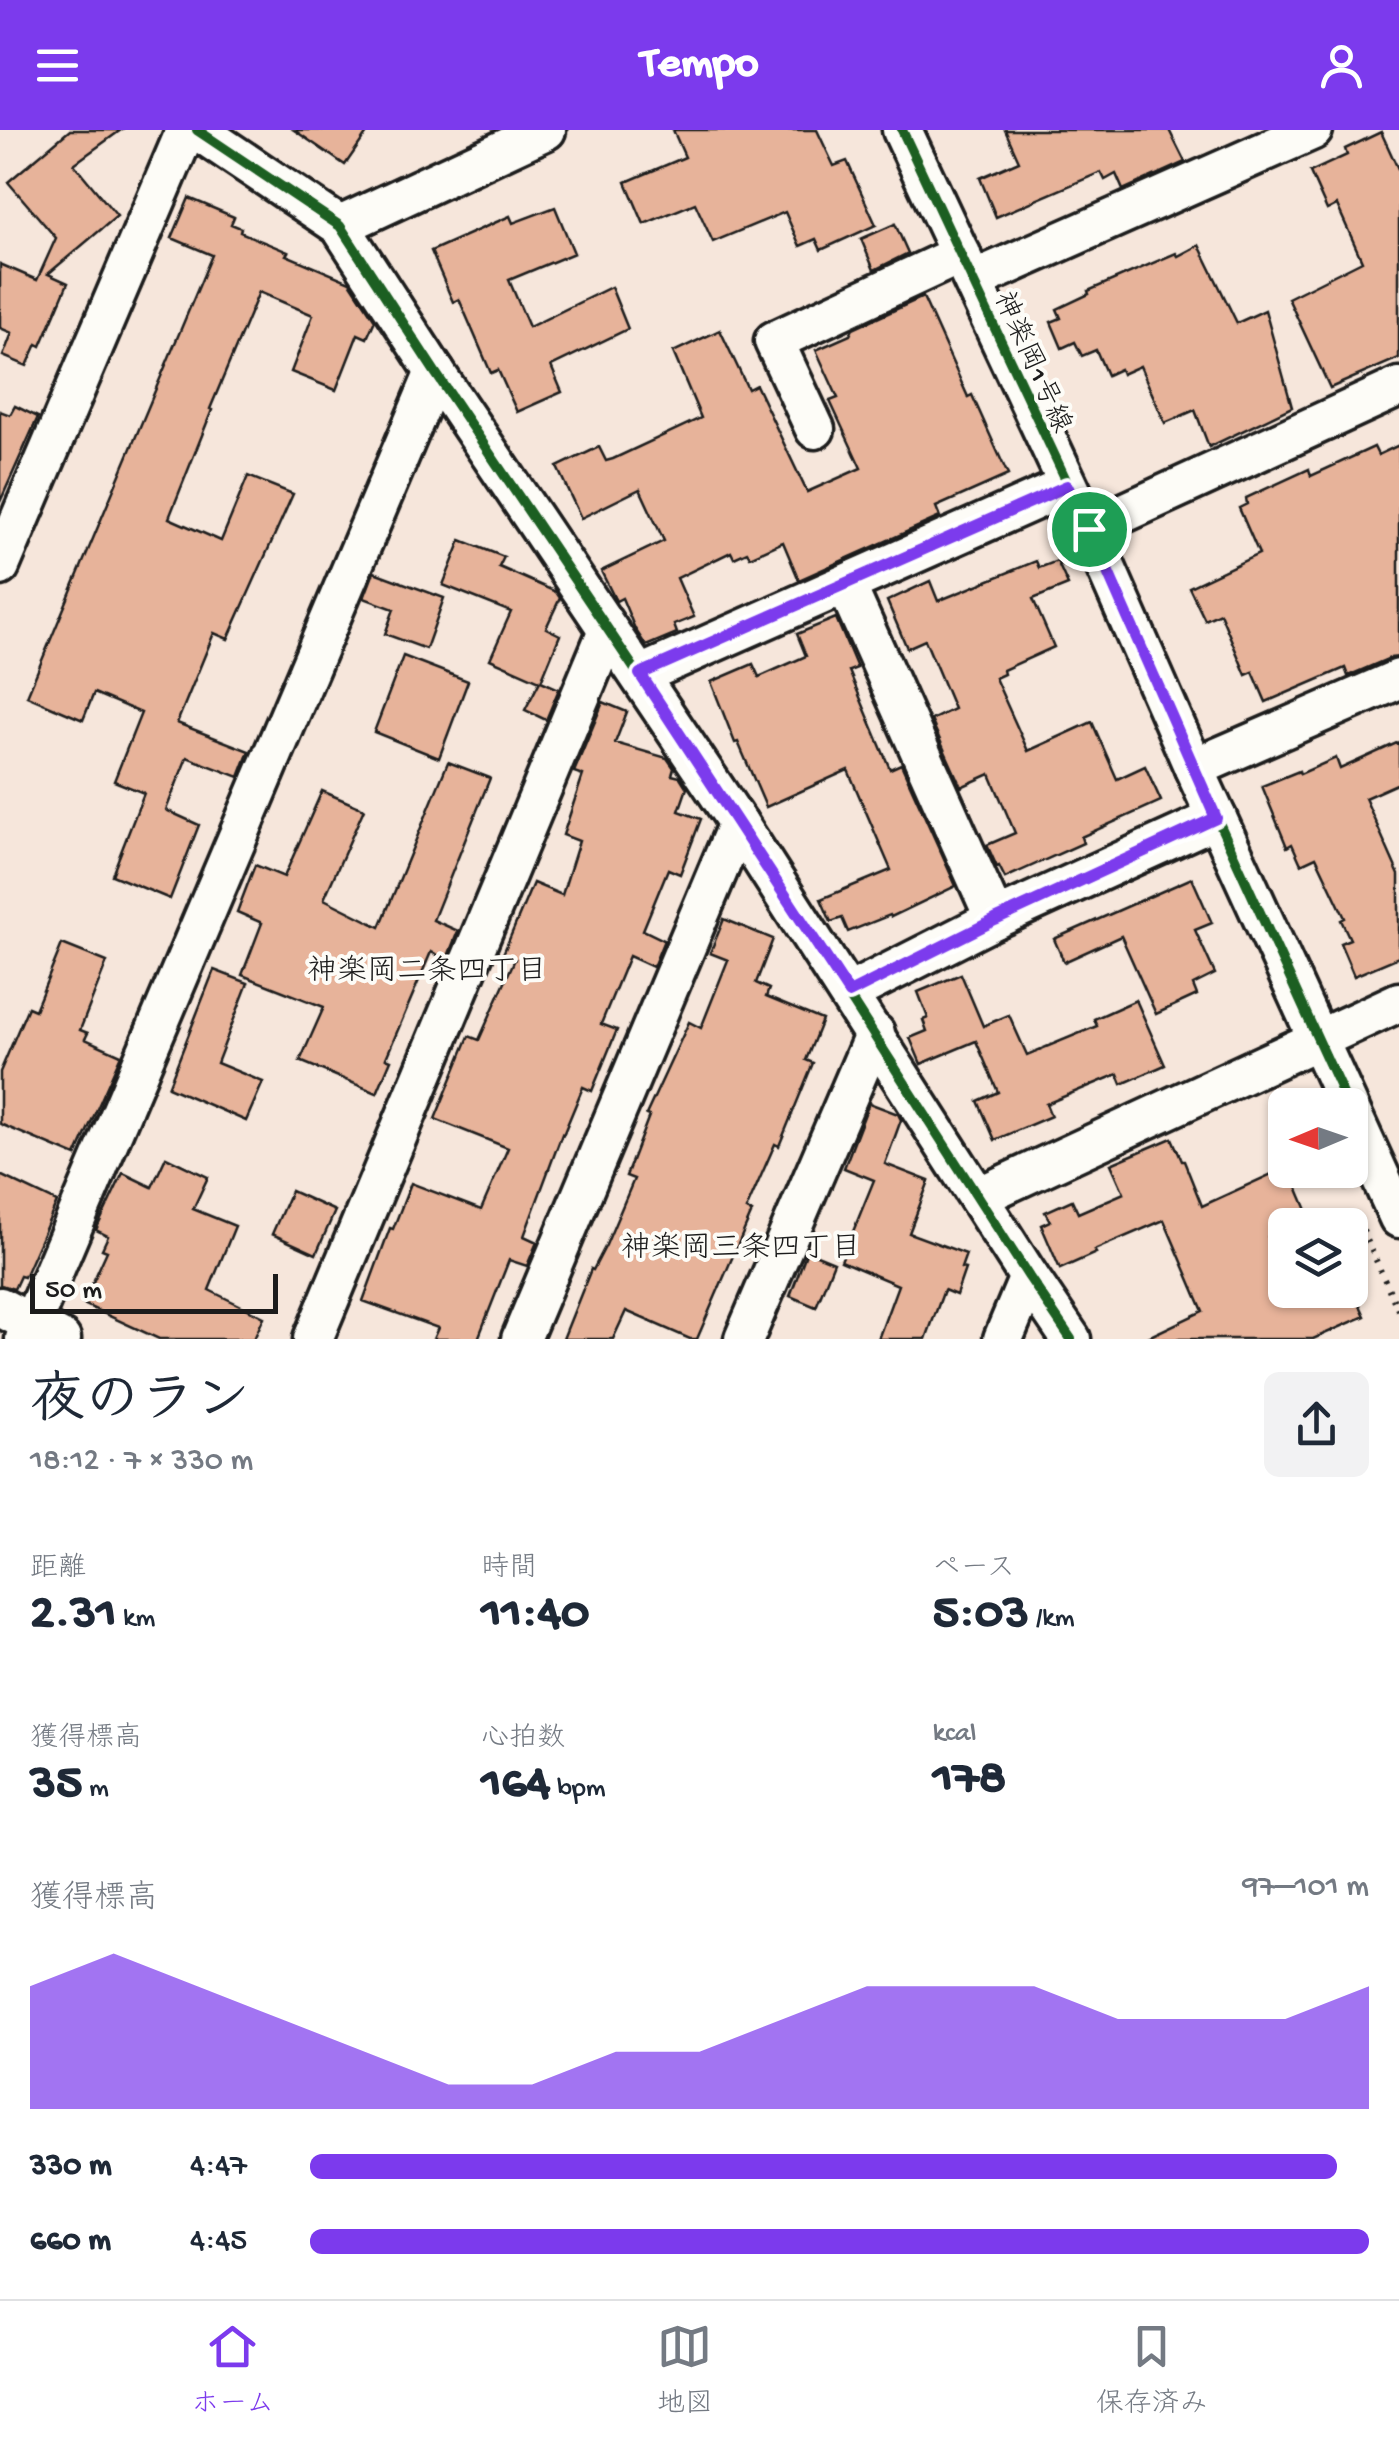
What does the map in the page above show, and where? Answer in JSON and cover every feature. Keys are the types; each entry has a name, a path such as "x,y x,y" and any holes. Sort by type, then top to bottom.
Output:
{"street":[{"path":"0,566 186,130"},
{"path":"197,130 340,226 640,674 1071,1339"},
{"path":"340,226 546,130"},
{"name":"神楽岡1号線","path":"902,130 1089,529 1340,1088"},
{"path":"815,429 774,342 1313,130"},
{"path":"29,1327 435,372"},
{"path":"1089,529 1399,388"},
{"path":"640,674 1067,486"},
{"path":"846,585 995,920"},
{"path":"312,1339 608,630"},
{"path":"1194,768 1399,679"},
{"path":"849,993 995,920 1216,818"},
{"path":"521,1339 738,824"},
{"path":"978,1197 1399,1002"},
{"path":"744,1339 874,1033"},
{"name":"神楽岡1号線","path":"1368,1150 1399,1218"},
{"path":"1002,1339 1029,1277"}],"path":[{"path":"1368,1243 1399,1312"}],"building":[{"path":"70,130 121,130 74,164 117,216 48,274 68,283 41,346 37,344 27,366 3,356 12,333 0,328 0,264 37,280 56,238 8,182"},
{"path":"294,130 369,130 345,165"},
{"path":"673,130 817,130 834,166 847,161 876,225 821,250 816,239 800,246 785,212 713,242 695,203 644,224 626,182 685,157"},
{"path":"1005,130 1169,130 1185,162 1123,190 1116,174 1105,180 1101,172 996,217 980,178 1019,161"},
{"path":"1381,132 1399,171 1399,358 1330,388 1288,298 1362,261 1337,205 1327,210 1310,172 1347,155 1345,149"},
{"path":"189,198 234,217 231,224 241,228 240,232 350,282 375,320 367,338 358,334 336,390 291,372 313,315 259,292 169,518 221,541 248,476 293,494 228,639 214,633 177,723 249,751 239,777 187,757 166,810 199,825 170,899 112,875 144,793 114,781 141,713 94,693 83,720 27,696 212,255 172,238"},
{"path":"555,207 574,253 509,280 529,327 611,287 628,329 551,366 562,392 517,412 498,370 491,373 459,299 453,302 431,251 510,216 513,223"},
{"path":"895,224 908,253 874,270 861,239"},
{"path":"1199,245 1237,323 1265,310 1292,407 1209,447 1195,410 1165,423 1140,366 1107,375 1096,350 1082,356 1075,342 1062,348 1051,322 1061,318 1057,309 1089,294 1088,291"},
{"path":"923,297 1008,475 936,507 940,517 799,580 783,542 750,557 747,552 734,558 731,552 677,578 694,617 674,625 677,633 646,646 622,598 616,601 601,571 664,541 640,489 581,518 557,467 599,447 606,461 613,459 701,418 673,352 720,330 748,389 756,385 807,492 861,468 830,401 838,398 816,350"},
{"path":"15,406 38,417 0,502 0,411 10,415"},
{"path":"1399,445 1399,657 1348,676 1345,668 1266,702 1253,672 1246,675 1220,613 1205,620 1189,587 1259,554 1239,508 1247,504 1246,498 1309,469 1311,476 1374,447 1378,455"},
{"path":"461,540 504,557 499,567 556,592 560,598 546,628 560,635 541,681 559,689 546,720 525,710 540,681 490,659 511,612 443,585"},
{"path":"1036,561 1039,568 1057,561 1068,585 1033,599 1054,647 1003,670 1004,674 995,678 1028,751 1092,722 1117,779 1145,766 1161,801 1081,837 1083,843 1005,878 987,845 1015,833 990,774 961,787 931,720 954,709 925,640 907,648 887,601 930,581 938,601"},
{"path":"374,572 444,598 426,649 385,634 394,609 364,598"},
{"path":"836,618 857,668 849,671 890,769 901,764 956,886 891,917 848,932 842,918 831,922 821,899 891,870 848,770 766,807 711,682 753,664 759,677 806,656 797,634"},
{"path":"403,656 468,681 439,758 374,732"},
{"path":"603,702 627,712 615,743 667,758 674,768 672,775 680,777 687,788 679,811 701,819 680,874 668,869 643,930 664,940 653,967 629,956 601,1024 617,1030 592,1091 583,1087 562,1134 524,1236 537,1242 527,1266 509,1260 478,1339 433,1339 438,1328 363,1301 411,1183 481,1210 508,1148 435,1119 469,1036 479,1040 515,959 503,954 533,883 562,895 579,841 563,835 583,775 574,772"},
{"path":"1399,742 1399,783 1365,798 1399,875 1399,957 1354,976 1340,943 1350,939 1341,920 1345,918 1316,857 1301,864 1292,844 1287,847 1262,786 1336,758 1340,769"},
{"path":"448,762 490,778 433,920 458,931 447,959 431,952 386,1058 391,1060 377,1093 300,1061 324,1007 242,975 262,923 237,912 255,865 284,877 322,791 364,809 324,899 380,927"},
{"path":"1192,878 1212,923 1195,930 1215,974 1193,985 1197,995 1156,1014 1121,936 1064,962 1054,939"},
{"path":"724,919 773,939 756,983 769,989 766,997 822,1020 806,1060 813,1063 779,1146 775,1144 746,1210 752,1212 697,1339 626,1311 613,1339 563,1339 634,1179 626,1176 649,1116 646,1115 689,1022 701,1028 728,960 710,953"},
{"path":"62,944 107,962 80,1030 88,1033 85,1039 121,1055 76,1156 0,1124 0,1072 28,1007 35,1010"},
{"path":"214,970 248,983 217,1063 263,1082 246,1121 168,1087"},
{"path":"961,974 983,1026 1009,1015 1027,1055 1097,1026 1094,1019 1136,1000 1165,1065 1122,1084 1118,1074 1046,1104 1051,1116 995,1140 978,1101 998,1092 976,1041 921,1064 910,1038 927,1031 923,1020 928,1018 918,992"},
{"path":"869,1103 898,1114 901,1120 885,1164 929,1181 909,1233 966,1254 956,1295 944,1290 926,1339 878,1339 898,1285 841,1261 874,1180 844,1168"},
{"path":"1172,1138 1202,1206 1268,1176 1268,1188 1298,1188 1306,1208 1268,1208 1268,1308 1361,1308 1365,1316 1313,1339 1144,1339 1203,1311 1164,1220 1060,1269 1041,1225 1050,1221 1045,1212 1072,1200 1078,1213 1124,1193 1111,1164"},
{"path":"166,1157 208,1177 193,1209 235,1226 209,1290 264,1317 254,1339 159,1339 83,1304 107,1251 102,1249 108,1236 96,1230 123,1173 152,1187"},
{"path":"0,1175 57,1202 24,1277 20,1276 14,1289 0,1285"},
{"path":"291,1191 335,1211 316,1254 272,1234"},
{"path":"807,1251 834,1262 816,1307 790,1296"}],"cycle path":[{"path":"197,130 340,226 738,823 1071,1339"},
{"path":"902,130 1089,529 1340,1088"}],"district":[{"name":"神楽岡二条四丁目","path":"427,969"},
{"name":"神楽岡三条四丁目","path":"741,1246"}],"route":[{"path":"1067,486 1089,529 1216,818 995,920 849,993 640,674 1067,486"}]}
